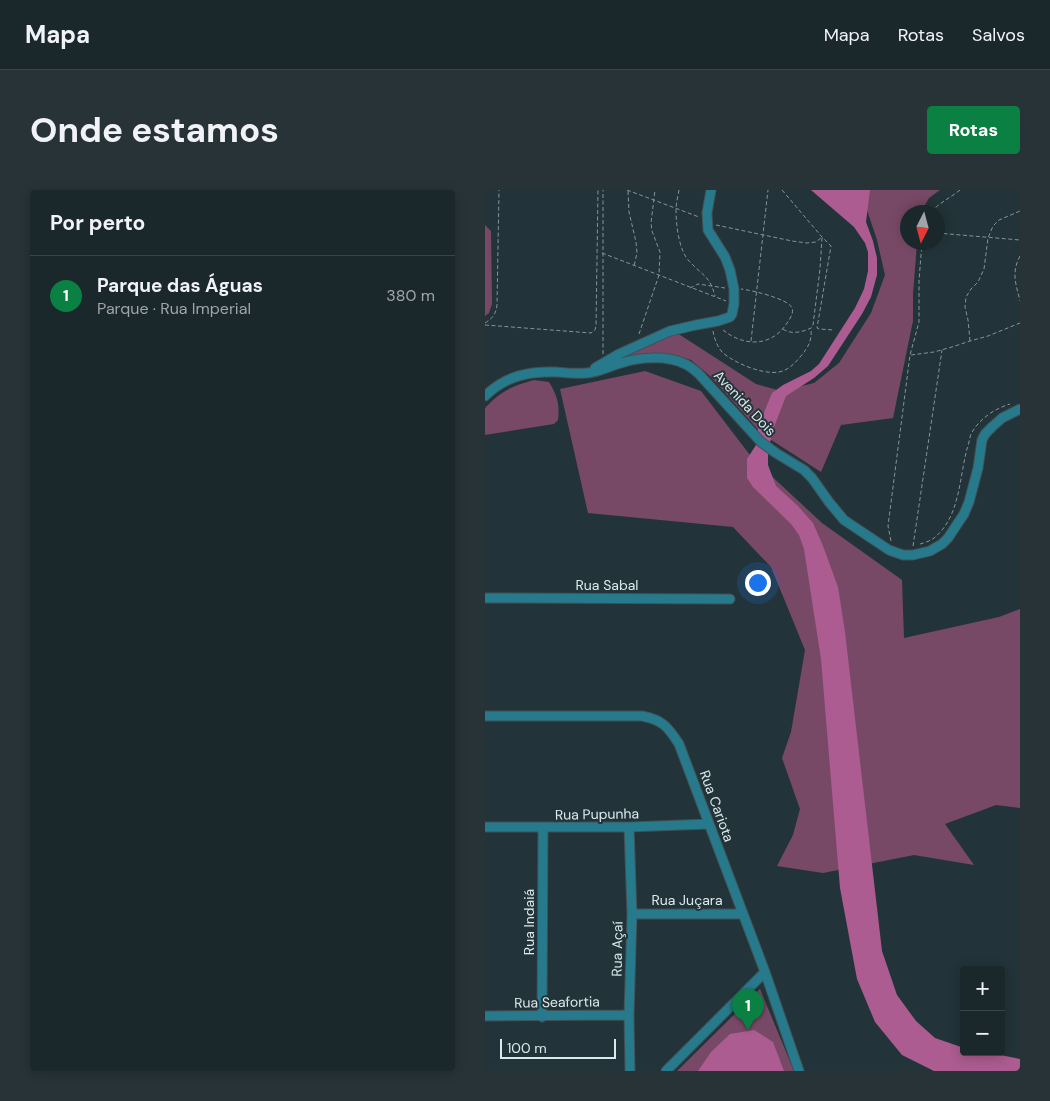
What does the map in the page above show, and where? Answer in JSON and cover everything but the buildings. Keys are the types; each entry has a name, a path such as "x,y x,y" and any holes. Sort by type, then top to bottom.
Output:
{"street":[{"path":"588,373 603,362 677,328 724,319 732,314 734,304 733,289 728,264 708,230 707,221 711,190"},
{"name":"Avenida Dois","path":"485,396 504,382 521,375 541,372 588,373 623,362 645,359 678,361 688,365 706,381 761,442 804,470 844,520 889,550 906,556 930,551 948,538 964,514 969,502 978,468 982,440 985,434 1017,406"},
{"name":"Rua Sabal","path":"485,598 729,599"},
{"name":"Rua Cariota","path":"485,716 642,716 657,720 670,730 679,744 765,972 799,1071"},
{"name":"Rua Pupunha","path":"485,827 629,827 709,824"},
{"name":"Rua Açaí","path":"629,827 631,914 630,1071"},
{"name":"Rua Indaiá","path":"543,828 543,1016"},
{"name":"Rua Juçara","path":"631,914 742,914"},
{"path":"666,1071 765,972"},
{"name":"Rua Seafortia","path":"485,1016 629,1015"}],"path":[{"path":"485,324 497,312 499,190"},
{"path":"485,324 591,333 595,330 597,190"},
{"path":"603,190 603,362"},
{"path":"634,266 637,253 636,242 629,212 627,190 676,208 713,225 807,243 816,242 822,238"},
{"path":"640,344 639,335 659,275 660,252 651,223 655,190"},
{"path":"679,190 676,208 681,248 685,257 710,281 715,298"},
{"path":"751,341 769,190"},
{"path":"782,190 822,238 831,246 817,328 834,330"},
{"path":"937,205 960,190"},
{"path":"970,341 965,307 966,297 978,282 984,269 988,238 993,226 999,220 1020,211"},
{"path":"945,234 1020,240"},
{"path":"713,331 720,350 730,358 750,368 765,373 780,372 793,366 809,347 812,336 811,328 817,298 822,238"},
{"path":"893,544 889,526 911,355 919,322 921,250"},
{"path":"602,253 734,304"},
{"path":"1020,256 1014,271 1020,301"},
{"path":"690,288 698,284 743,289 773,297 792,308 791,318 783,329 766,341 751,341 733,337 727,333"},
{"path":"911,355 942,350 989,336 1020,323"},
{"path":"783,329 791,332 811,328"},
{"path":"942,350 913,547 932,539 944,528 956,504 971,434 983,418 1000,407 1017,406"}],"shaded area":[{"path":"811,190 870,190 866,222 877,258 877,275 871,297 862,314 828,366 814,378 786,396 772,432 768,465 776,486 813,523 838,587 845,632 882,951 897,995 916,1021 935,1038 960,1047 960,1056 1005,1056 1020,1059 1020,1071 934,1071 902,1055 875,1022 857,979 840,888 821,659 804,549 799,535 791,524 753,487 747,478 747,459 756,445 757,432 772,393 783,385 811,371 819,364 855,308 864,289 868,271 868,252 865,243 854,227"},
{"path":"844,190 940,190 929,198 925,205 900,205 900,250 916,250 913,321 893,418 841,425 821,472 762,434 710,376 691,360 670,354 655,354 600,366 646,344 677,333 756,384 781,391 814,383 839,363 871,313 885,275 877,240 867,210"},
{"path":"485,225 491,231 492,304 489,313 485,316"},
{"path":"645,371 701,391 753,459 822,523 902,580 904,638 999,617 1020,609 1020,808 996,805 945,824 974,865 914,855 823,873 777,866 793,835 800,809 782,758 791,732 805,650 771,567 733,527 588,513 560,389"},
{"path":"534,380 549,382 557,400 559,409 558,420 554,424 485,435 485,408 496,397 507,390"},
{"path":"760,989 794,1071 677,1071"},
{"path":"754,1030 773,1042 784,1071 698,1071 711,1052 730,1034"}],"place":[{"name":"Parque das Águas","path":"748,1030"}]}
